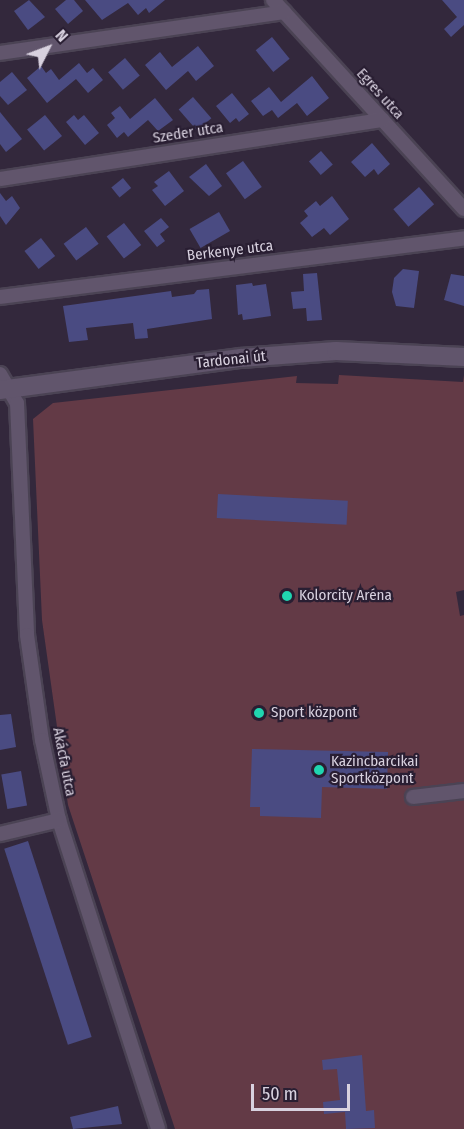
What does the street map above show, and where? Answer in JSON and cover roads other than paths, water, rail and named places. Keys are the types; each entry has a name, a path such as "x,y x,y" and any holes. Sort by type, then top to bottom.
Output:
{"street":[{"name":"Egres utca","path":"273,0 464,209"},
{"path":"0,53 284,12"},
{"name":"Szeder utca","path":"0,179 382,120"},
{"name":"Berkenye utca","path":"0,297 464,238"},
{"name":"Tardonai út","path":"4,384 241,358 336,351 464,357"},
{"name":"Akácfa utca","path":"4,384 18,417 30,660 59,820 158,1129"},
{"path":"413,797 464,791"},
{"path":"0,834 59,820"}],"place":[{"name":"Kolorcity Aréna","path":"287,596"},
{"name":"Sport központ","path":"259,713"},
{"name":"Kazincbarcikai Sportközpont","path":"319,770"}]}
